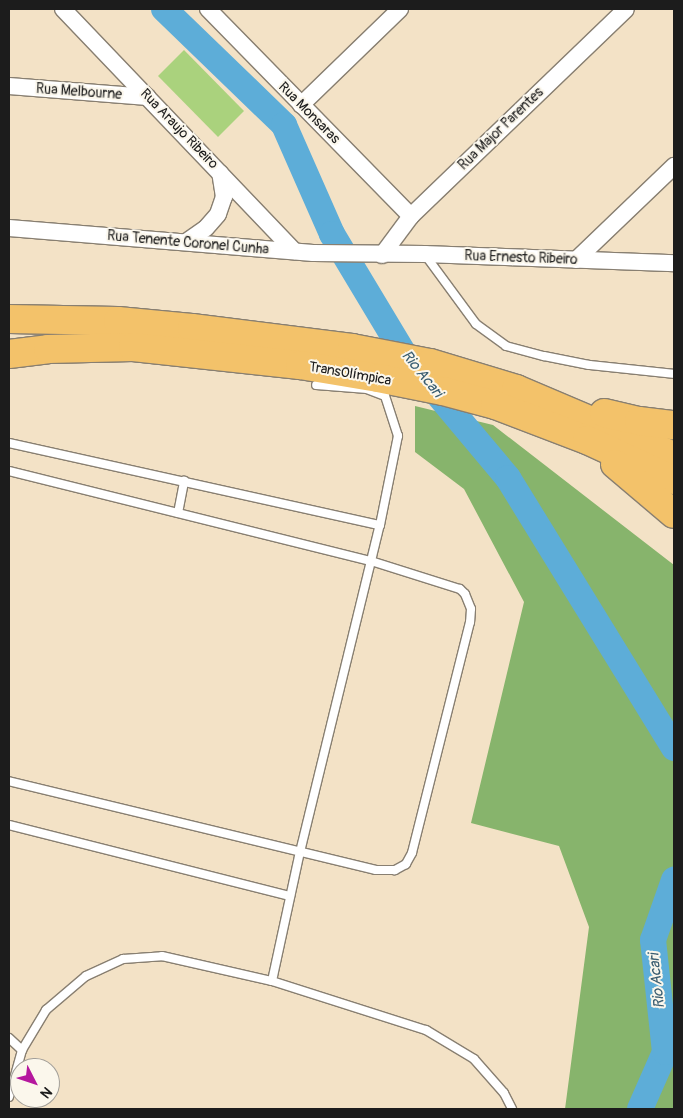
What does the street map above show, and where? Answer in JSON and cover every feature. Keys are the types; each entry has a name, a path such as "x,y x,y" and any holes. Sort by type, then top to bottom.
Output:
{"highway":[{"name":"TransOlímpica","path":"9,319 118,321 352,348 430,363 512,388 674,456"},
{"name":"TransOlímpica","path":"9,354 48,350 133,347 300,365 378,378 443,391 495,405 587,440 674,480"},
{"path":"512,388 619,417 674,425"},
{"path":"587,440 674,514"}],"street":[{"name":"Rua Araujo Ribeiro","path":"63,9 294,251"},
{"name":"Rua Monsaras","path":"208,9 411,216"},
{"path":"301,105 400,9"},
{"name":"Rua Major Parentes","path":"374,254 626,9"},
{"name":"Rua Melbourne","path":"9,86 148,97"},
{"path":"576,260 674,166"},
{"path":"186,242 206,228 218,214 224,197 220,173"},
{"name":"Rua Tenente Coronel Cunha","path":"9,228 313,253 374,254"},
{"name":"Rua Ernesto Ribeiro","path":"374,254 425,254 674,263"}],"lane":[{"path":"425,254 476,324 506,346 589,365 674,374"},
{"path":"272,981 300,852 380,525 398,436 385,396 367,389 316,385"},
{"path":"9,443 380,525"},
{"path":"9,471 371,561 460,589 465,594 471,610 470,622 412,853 406,864 395,870 376,870 9,781"},
{"path":"178,513 184,481"},
{"path":"9,825 290,896"},
{"path":"9,1097 22,1050 46,1010 86,976 123,959 162,956 272,981 426,1030 474,1059 504,1093 512,1109"},
{"path":"9,1038 22,1050"}],"green space":[{"path":"184,50 244,111 218,137 158,76"},
{"path":"415,406 493,425 674,565 674,1109 565,1109 589,927 559,846 471,823 524,602 464,489 415,452"}],"waterway":[{"name":"Rio Acari","path":"164,9 284,125 332,234 404,354 508,478 674,748"},
{"name":"Rio Acari","path":"640,1109 665,1052 653,940 674,880"},
{"path":"665,1052 674,1029"}]}
